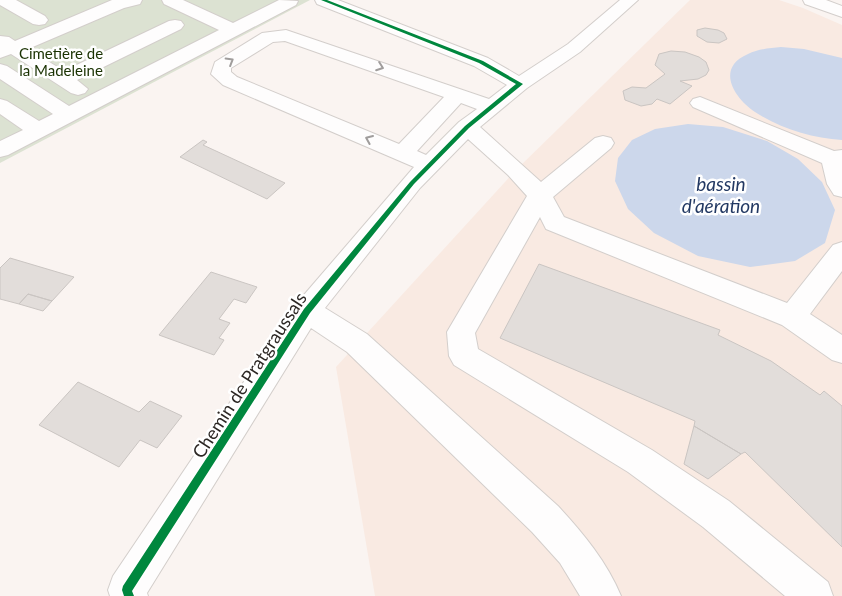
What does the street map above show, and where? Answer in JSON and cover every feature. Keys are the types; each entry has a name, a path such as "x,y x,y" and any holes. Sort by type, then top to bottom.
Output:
{"street":[{"path":"7,23 53,14 87,0"},
{"path":"170,0 252,21 281,5"},
{"path":"207,0 231,17"},
{"path":"250,0 281,5"},
{"path":"323,0 481,62 520,84"},
{"name":"Chemin de Pratgraussals","path":"129,596 127,590 307,311 412,183 467,126 520,84 574,48 630,0"},
{"path":"811,0 842,12"},
{"path":"7,23 36,40 130,5"},
{"path":"47,69 130,5"},
{"path":"7,23 53,14"},
{"path":"2,146 96,101 210,42 231,17"},
{"path":"7,23 47,69 96,101"},
{"path":"47,69 181,28"},
{"path":"80,90 193,34 210,42"},
{"path":"430,165 230,81 221,74 222,66 268,37 286,35 491,107"},
{"path":"0,70 68,115"},
{"path":"402,154 457,95"},
{"path":"700,103 837,158 839,184 842,189"},
{"path":"0,105 38,130"},
{"path":"467,126 516,170 540,195 555,223 792,317 842,351"},
{"path":"603,143 540,195 461,332 464,356 640,461 716,514 813,596"},
{"path":"792,317 842,252"},
{"path":"307,311 357,343 545,520 572,550 602,596"}],"shaded area":[{"path":"690,0 779,0 842,25 842,596 375,596 336,367 516,170"}],"green space":[{"name":"Cimetière de la Madeleine","path":"0,0 310,0 0,163"}],"water":[{"path":"768,48 804,49 842,58 842,140 808,135 786,128 755,112 740,99 731,83 732,67 738,60 748,54"},
{"name":"bassin d'aération","path":"688,124 723,127 767,141 798,159 822,182 835,210 825,243 795,261 750,267 698,256 654,233 628,209 615,181 618,158 632,140 655,129"}],"building":[{"path":"705,28 724,33 727,39 719,43 707,42 697,36 697,30"},
{"path":"671,51 685,52 699,57 706,62 709,70 706,75 698,79 680,81 692,86 670,104 657,99 652,104 641,106 625,100 623,91 632,87 646,88 665,74 655,65 659,54"},
{"path":"203,140 207,142 203,145 285,183 267,199 180,157"},
{"path":"10,258 74,277 52,301 28,294 19,304 0,299 0,268"},
{"path":"539,264 720,330 718,335 771,361 820,395 824,391 842,406 842,547 745,452 741,454 694,426 695,421 500,338"},
{"path":"211,272 257,287 246,303 234,299 219,319 230,323 219,338 224,340 214,355 159,335"},
{"path":"28,294 52,301 43,311 19,304"},
{"path":"78,382 139,412 150,401 182,416 157,448 140,440 119,467 39,425"},
{"path":"694,426 741,454 708,479 684,464"}],"cycle path":[{"path":"129,596 127,590 307,311 412,183 467,127 520,84 481,62 323,0"}]}
